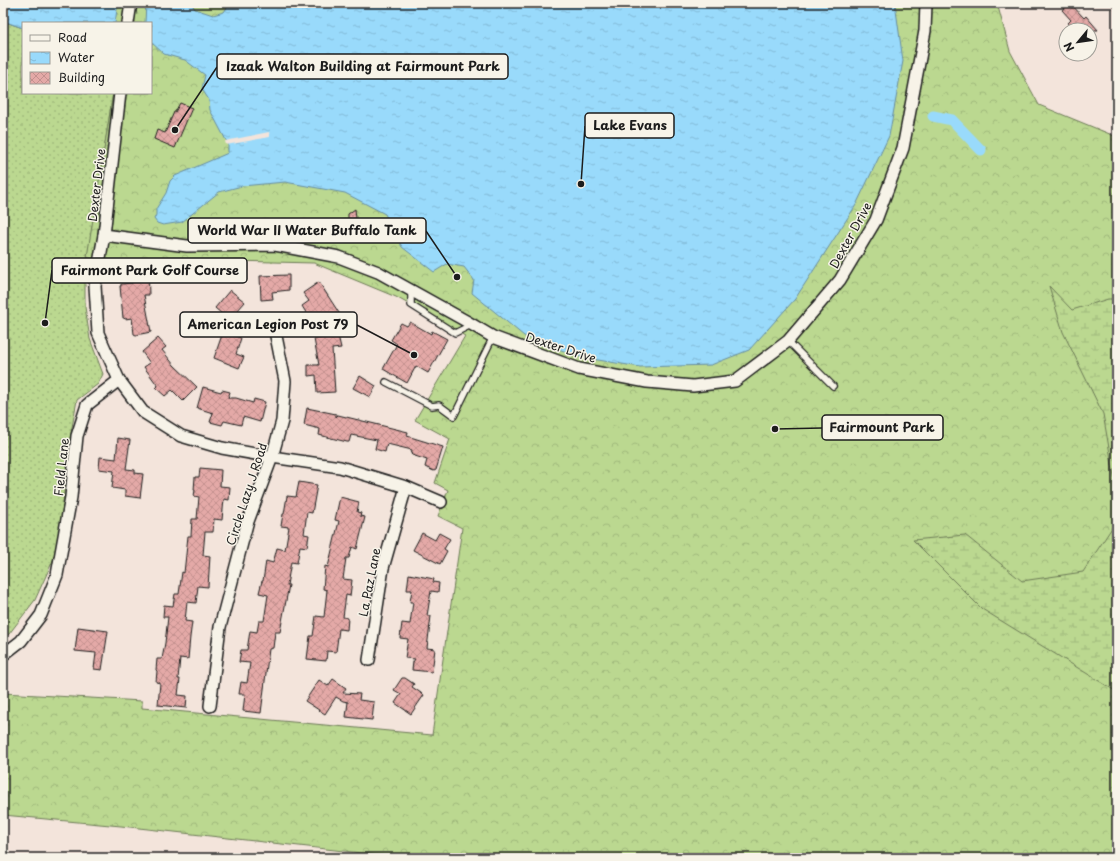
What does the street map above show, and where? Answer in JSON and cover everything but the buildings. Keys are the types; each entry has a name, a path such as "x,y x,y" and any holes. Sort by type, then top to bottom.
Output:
{"street":[{"path":"128,22 131,3"},
{"name":"Dexter Drive","path":"120,94 104,235 187,246 275,245 340,257 378,272 493,337 579,369 647,382 693,386 735,380 788,341 840,280 876,220 903,148 925,31 926,3"},
{"path":"104,235 95,286 98,332 119,380 143,412 181,436 222,448 340,467 406,487 441,502"},
{"name":"Circle Lazy J Road","path":"210,706 220,627 247,524 272,457 282,421 285,381 276,336"},
{"name":"Field Lane","path":"3,655 21,641 41,615 57,575 72,497 77,436 87,405 119,380"},
{"name":"La Paz Lane","path":"369,660 383,568 406,487"}],"lane":[{"path":"411,290 411,305 455,333 472,325"},
{"path":"386,382 432,406 439,405 454,416 493,337"},
{"path":"788,341 833,386"}],"green space":[{"path":"3,3 997,3 1010,51 1039,105 1117,137 1117,858 406,858 121,826 3,815 3,693 142,701 142,708 432,735 462,528 438,516 448,490 435,483 450,439 415,420 465,336 396,297 314,263 233,261 125,263 115,267 87,257 113,94 152,94 152,22 22,22 22,28 3,21"},
{"path":"3,21 22,28 22,94 113,94 85,273 85,307 90,339 103,374 98,384 77,400 68,449 59,547 35,600 9,634 3,639"},
{"path":"1049,286 1072,310 1108,299 1117,299 1117,493 1103,414 1063,332"},
{"path":"1117,520 1117,692 982,609 913,540 965,535 1022,581 1083,572"}],"water":[{"path":"3,3 118,3 115,22 22,22 22,28 3,21"},
{"path":"146,3 191,3 195,9 213,15 224,12 230,3 895,3 903,61 889,136 856,205 795,299 749,350 711,365 640,367 580,357 524,336 472,293 474,280 464,267 447,264 434,272 402,247 385,214 345,193 285,182 242,186 219,192 182,222 163,225 157,223 154,219 156,209 166,193 170,181 175,176 228,153 228,144 210,110 209,100 202,89 205,75 185,60 164,54 152,43 152,22 145,22"}],"pier":[{"path":"269,132 270,137 226,145 225,141"}],"waterway":[{"path":"933,116 952,120 981,150"}],"place":[{"name":"Izaak Walton Building at Fairmount Park","path":"175,130"},
{"name":"Lake Evans","path":"581,184"},
{"name":"World War II Water Buffalo Tank","path":"457,277"},
{"name":"Fairmont Park Golf Course","path":"45,323"},
{"name":"American Legion Post 79","path":"414,355"},
{"name":"Fairmount Park","path":"775,429"}]}
